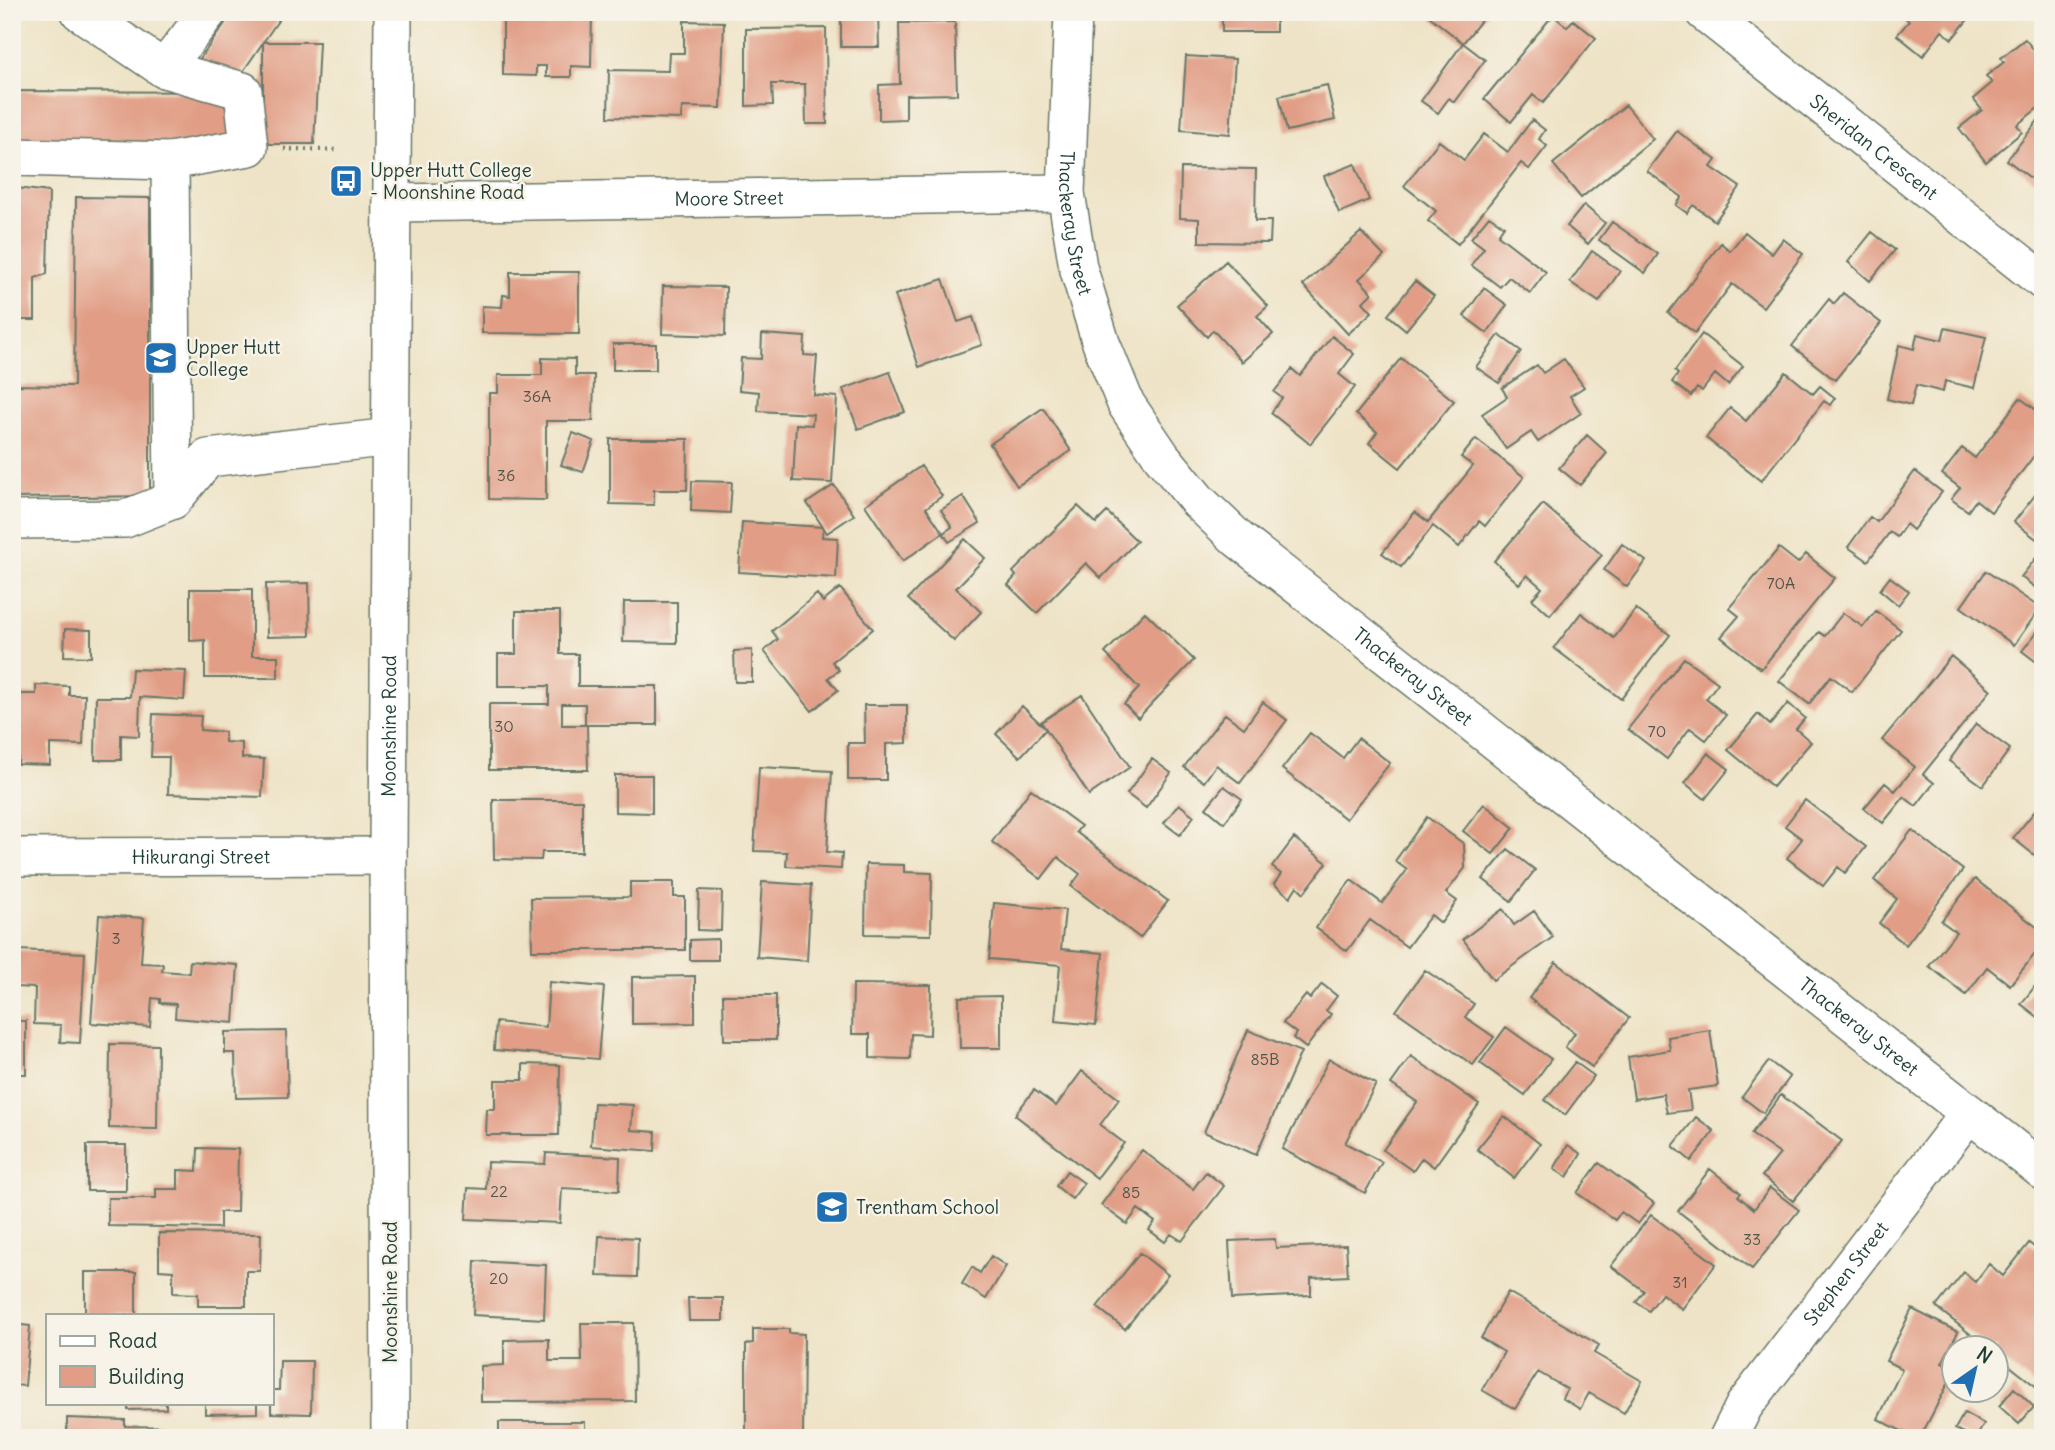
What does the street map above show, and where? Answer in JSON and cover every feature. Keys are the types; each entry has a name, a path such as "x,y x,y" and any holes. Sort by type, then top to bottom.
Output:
{"street":[{"path":"12,158 170,161 249,148 243,91 164,69 80,12"},
{"path":"164,69 208,12"},
{"name":"Moonshine Road","path":"390,1438 388,856 393,12"},
{"name":"Thackeray Street","path":"1073,12 1066,193 1078,267 1101,343 1126,404 1162,457 1198,501 1238,539 2043,1171"},
{"name":"Sheridan Crescent","path":"1704,12 2043,281"},
{"path":"170,161 173,500"},
{"name":"Moore Street","path":"393,203 1066,193"},
{"path":"12,520 125,519 173,500 208,458 391,437"},
{"name":"Hikurangi Street","path":"12,857 388,856"},
{"name":"Stephen Street","path":"1728,1438 1744,1406 1969,1113"}],"path":[{"path":"249,148 338,150"}],"building":[{"path":"233,12 278,12 282,15 235,83 199,60"},
{"path":"503,12 592,12 591,67 571,66 571,77 546,77 546,66 536,66 536,76 503,75"},
{"path":"841,12 878,12 879,47 841,47"},
{"path":"1222,12 1276,12 1276,32 1222,32"},
{"path":"1424,12 1488,12 1463,43"},
{"path":"1898,12 1974,12 1952,39 1942,31 1923,56 1897,35 1909,21"},
{"path":"1553,15 1567,27 1573,20 1596,38 1543,103 1533,95 1511,122 1484,99"},
{"path":"684,21 724,22 721,108 682,107 681,119 608,117 609,70 668,71 669,53 684,53"},
{"path":"955,22 957,94 906,95 906,119 879,120 879,85 900,84 899,23"},
{"path":"826,28 827,124 806,124 805,84 772,84 773,105 746,106 746,29"},
{"path":"2025,39 2041,59 2043,58 2043,104 2017,125 2022,132 1986,162 1959,128 1982,110 1973,99 1992,83 1986,76 2004,62 2001,58"},
{"path":"263,42 319,42 314,144 263,144"},
{"path":"1463,43 1485,60 1454,102 1449,98 1438,113 1421,101"},
{"path":"1186,56 1235,59 1230,134 1181,130"},
{"path":"1327,85 1335,120 1287,131 1279,96"},
{"path":"12,91 236,92 237,144 12,145"},
{"path":"1626,105 1653,139 1581,198 1553,164"},
{"path":"2043,114 2043,185 2041,186 2007,160"},
{"path":"1532,120 1545,130 1539,139 1547,146 1529,169 1521,163 1458,244 1428,221 1436,211 1404,186 1439,141 1464,160 1484,134 1508,152"},
{"path":"1677,131 1716,160 1711,167 1740,187 1715,221 1693,205 1687,213 1676,205 1682,197 1647,171"},
{"path":"1355,164 1369,200 1339,213 1324,176"},
{"path":"1181,168 1256,169 1255,221 1271,221 1270,243 1199,242 1199,219 1180,218"},
{"path":"12,177 18,177 16,188 49,192 47,274 35,278 35,320 12,320"},
{"path":"76,197 150,198 150,496 12,498 12,385 74,386"},
{"path":"1584,205 1605,223 1588,244 1567,226"},
{"path":"1489,216 1504,226 1498,235 1546,272 1530,293 1509,277 1500,287 1471,265 1484,248 1471,238"},
{"path":"1612,222 1658,254 1645,273 1599,240"},
{"path":"1361,232 1384,256 1359,279 1372,293 1363,302 1372,312 1348,334 1303,285"},
{"path":"1745,232 1772,254 1783,239 1803,254 1763,307 1732,284 1695,333 1668,313 1721,243 1730,251"},
{"path":"1872,232 1895,250 1870,281 1848,262"},
{"path":"1592,251 1620,271 1599,302 1570,282"},
{"path":"1226,261 1268,306 1257,316 1273,334 1242,362 1213,330 1207,337 1177,305"},
{"path":"510,272 579,272 579,334 482,333 482,306 502,307 503,295 510,296"},
{"path":"943,279 958,322 973,317 982,345 919,367 895,295"},
{"path":"1415,281 1434,296 1406,330 1388,315"},
{"path":"663,286 726,287 725,336 662,334"},
{"path":"1484,288 1507,305 1487,333 1464,316"},
{"path":"1843,293 1881,323 1835,380 1792,346 1829,299 1834,304"},
{"path":"1945,328 1986,337 1974,388 1945,381 1943,392 1916,385 1911,405 1887,399 1899,345 1914,349 1917,334 1942,340"},
{"path":"762,334 805,337 804,355 817,356 814,395 837,397 832,483 793,481 796,424 812,425 813,414 758,411 759,392 739,390 741,358 761,359"},
{"path":"1702,334 1743,366 1728,385 1715,374 1702,391 1697,388 1691,396 1672,382 1678,374 1675,371"},
{"path":"1499,335 1521,351 1499,383 1476,367"},
{"path":"1332,336 1354,354 1339,374 1355,387 1310,444 1271,413 1282,398 1274,392 1292,369 1300,376"},
{"path":"613,344 656,344 656,370 613,370"},
{"path":"542,358 575,359 575,375 594,375 593,421 546,421 546,500 489,499 489,393 498,393 498,375 542,375"},
{"path":"1401,358 1454,401 1400,468 1369,443 1377,432 1356,414"},
{"path":"1564,359 1584,387 1570,396 1581,413 1538,442 1531,432 1506,449 1482,414 1507,397 1502,388 1537,365 1543,373"},
{"path":"890,372 905,412 858,429 843,389"},
{"path":"1786,372 1813,394 1820,386 1835,398 1830,405 1824,401 1761,481 1706,438 1730,408 1746,421"},
{"path":"2020,398 2043,415 2043,444 1991,512 1976,500 1968,511 1951,499 1960,488 1942,474 1962,448 1975,458"},
{"path":"1043,408 1071,451 1017,486 990,444"},
{"path":"573,433 594,441 583,472 561,465"},
{"path":"1587,435 1607,453 1580,485 1559,468"},
{"path":"610,439 688,439 687,490 654,490 654,505 610,504"},
{"path":"1476,439 1524,477 1485,526 1479,521 1459,547 1433,526 1401,567 1382,553 1415,512 1428,522 1473,466 1461,457"},
{"path":"921,466 942,496 926,508 943,533 903,561 865,505"},
{"path":"1915,471 1942,492 1913,530 1906,524 1897,537 1890,532 1868,561 1848,547 1870,517 1877,522"},
{"path":"692,481 732,482 730,513 691,511"},
{"path":"834,485 854,515 827,533 807,503"},
{"path":"2043,485 2043,544 2014,522"},
{"path":"963,496 980,523 949,542 943,533 952,527 941,510"},
{"path":"1543,504 1602,555 1550,615 1532,599 1542,588 1527,575 1519,584 1494,561"},
{"path":"1078,506 1096,523 1107,512 1137,541 1101,578 1086,563 1037,613 1008,585 1016,576 1013,572"},
{"path":"742,522 823,527 822,537 838,538 836,578 739,572"},
{"path":"965,539 985,558 956,588 981,612 954,641 908,599"},
{"path":"1622,544 1646,561 1627,587 1604,570"},
{"path":"1779,548 1798,563 1806,554 1835,578 1761,669 1721,637 1739,616 1729,608"},
{"path":"2043,549 2043,593 2021,577"},
{"path":"1986,571 2040,608 2014,645 1961,607"},
{"path":"1890,577 1909,591 1898,605 1880,590"},
{"path":"309,583 310,636 267,637 266,584"},
{"path":"840,588 873,629 832,662 839,670 828,678 838,690 812,711 764,651 778,639 772,631 817,594 823,602"},
{"path":"190,589 252,589 252,656 278,656 278,678 205,678 205,640 190,641"},
{"path":"624,602 677,602 677,643 623,642"},
{"path":"1636,609 1670,635 1621,699 1554,648 1581,613 1614,638"},
{"path":"516,611 560,611 560,654 578,654 578,686 657,686 657,725 587,725 588,770 489,770 489,704 549,704 549,686 498,686 498,654 516,654","holes":["562,704 585,704 585,725 562,725"]},
{"path":"1876,611 1901,630 1852,692 1831,676 1809,704 1779,681 1819,632 1825,636 1843,613 1863,627"},
{"path":"1145,612 1194,660 1138,718 1124,704 1139,688 1105,653"},
{"path":"2043,624 2043,667 2022,651"},
{"path":"65,629 91,630 91,657 64,656"},
{"path":"752,650 752,682 735,682 734,651"},
{"path":"1951,656 1991,690 1923,774 1934,783 1916,806 1904,797 1883,823 1864,808 1885,783 1895,791 1915,767 1882,740"},
{"path":"1684,658 1718,683 1706,699 1726,715 1706,740 1690,728 1667,759 1628,729"},
{"path":"132,669 186,671 184,700 140,697 139,736 121,735 121,760 95,760 96,697 130,697"},
{"path":"36,685 69,686 69,695 85,695 83,745 50,744 50,765 18,764 19,694 36,694"},
{"path":"1082,695 1130,767 1089,795 1041,722"},
{"path":"1263,702 1287,720 1240,783 1216,765 1204,782 1184,767 1225,714 1244,728"},
{"path":"1788,703 1805,718 1796,729 1811,742 1773,787 1728,750 1758,714 1770,725"},
{"path":"864,705 907,705 907,743 886,744 886,780 848,780 848,743 865,743"},
{"path":"1022,706 1046,729 1020,757 996,734"},
{"path":"153,714 201,716 200,730 225,732 225,742 242,743 242,758 264,759 262,797 168,794 169,757 151,757"},
{"path":"1976,724 2010,749 1983,786 1949,761"},
{"path":"1310,733 1343,758 1358,738 1390,763 1346,819 1282,769"},
{"path":"1708,753 1729,769 1705,799 1685,783"},
{"path":"1152,759 1171,773 1146,808 1127,794"},
{"path":"759,767 832,771 827,852 842,853 841,869 786,866 787,852 754,851"},
{"path":"615,775 652,775 652,813 615,812"},
{"path":"1224,786 1242,799 1224,823 1206,808"},
{"path":"1031,789 1081,826 1076,832 1168,901 1140,938 1071,886 1080,874 1058,857 1041,879 992,842"},
{"path":"493,800 582,800 582,852 542,852 541,860 494,859"},
{"path":"1805,800 1866,847 1845,873 1838,867 1823,886 1787,858 1802,839 1785,826"},
{"path":"2043,801 2043,862 2013,838"},
{"path":"1179,804 1194,816 1180,835 1164,823"},
{"path":"1484,804 1514,828 1493,854 1463,831"},
{"path":"1427,817 1464,844 1465,868 1446,893 1457,901 1441,923 1431,915 1407,947 1370,920 1347,951 1316,928 1351,880 1382,903 1407,870 1395,861"},
{"path":"1912,830 1963,870 1906,945 1879,923 1897,899 1874,880"},
{"path":"1294,838 1327,863 1304,893 1297,886 1290,897 1274,884 1281,874 1272,867"},
{"path":"1508,849 1535,870 1511,901 1483,879"},
{"path":"866,864 904,865 904,872 932,873 931,935 865,934"},
{"path":"1975,879 2043,932 2043,944 2010,985 1987,967 1966,995 1929,966 1956,932 1941,921"},
{"path":"630,882 674,882 674,897 685,897 685,950 532,950 531,898 630,897"},
{"path":"762,882 811,885 807,961 757,957"},
{"path":"699,890 722,891 721,931 698,930"},
{"path":"994,903 1065,910 1061,949 1103,953 1096,1025 1055,1021 1060,965 989,959"},
{"path":"1503,909 1514,925 1534,911 1553,937 1493,980 1463,939"},
{"path":"99,915 144,918 141,963 163,964 162,971 189,973 190,961 238,965 234,1023 175,1018 176,1004 160,1003 160,999 152,998 150,1027 91,1023"},
{"path":"718,939 718,960 690,960 690,940"},
{"path":"18,950 85,953 80,1043 60,1042 61,1025 34,1024 35,988 16,987"},
{"path":"1556,962 1629,1018 1592,1067 1565,1047 1575,1033 1529,998"},
{"path":"1425,970 1474,1004 1465,1017 1494,1037 1473,1065 1396,1011"},
{"path":"695,976 695,1023 632,1024 632,977"},
{"path":"2043,976 2043,1021 2021,1004"},
{"path":"549,982 604,987 598,1059 494,1050 496,1022 546,1027"},
{"path":"853,984 931,985 930,1035 911,1034 910,1059 870,1058 870,1034 852,1034"},
{"path":"1322,984 1337,996 1326,1011 1331,1014 1306,1048 1293,1038 1296,1033 1283,1023 1306,995 1310,999"},
{"path":"723,995 776,995 776,1040 724,1040"},
{"path":"1001,996 1001,1048 960,1048 959,997"},
{"path":"12,1021 26,1021 26,1074 12,1074"},
{"path":"1506,1027 1551,1059 1525,1095 1480,1063"},
{"path":"1248,1030 1301,1052 1256,1155 1204,1132"},
{"path":"1710,1030 1718,1086 1688,1090 1691,1110 1667,1113 1663,1094 1634,1099 1628,1057 1670,1050 1668,1037"},
{"path":"286,1031 288,1097 236,1098 235,1053 225,1053 225,1032"},
{"path":"110,1044 158,1045 157,1129 109,1128"},
{"path":"1411,1056 1479,1104 1434,1167 1422,1158 1413,1171 1383,1150 1417,1102 1391,1084"},
{"path":"1329,1059 1376,1084 1345,1143 1382,1162 1365,1193 1282,1149"},
{"path":"1769,1061 1790,1077 1763,1113 1742,1097"},
{"path":"1575,1062 1594,1076 1565,1115 1545,1100"},
{"path":"523,1064 560,1065 559,1135 486,1135 487,1109 495,1109 495,1080 523,1080"},
{"path":"1082,1071 1119,1099 1100,1125 1124,1143 1097,1178 1015,1115 1034,1090 1056,1106"},
{"path":"1781,1095 1842,1141 1793,1201 1762,1176 1780,1154 1751,1134"},
{"path":"594,1103 633,1105 631,1130 656,1132 655,1151 591,1146"},
{"path":"1504,1116 1540,1144 1514,1178 1477,1149"},
{"path":"1696,1117 1714,1131 1691,1161 1673,1146"},
{"path":"87,1145 126,1145 126,1191 87,1191"},
{"path":"1568,1145 1581,1154 1567,1177 1554,1169"},
{"path":"198,1148 238,1149 237,1212 220,1212 220,1228 108,1226 108,1198 156,1198 156,1189 178,1189 178,1170 197,1171"},
{"path":"1142,1150 1193,1189 1206,1172 1224,1186 1182,1241 1171,1234 1165,1242 1149,1230 1155,1222 1138,1209 1127,1224 1101,1205"},
{"path":"546,1153 620,1157 619,1191 562,1188 560,1223 466,1219 468,1188 486,1189 487,1162 545,1164"},
{"path":"1599,1163 1654,1203 1638,1224 1621,1212 1615,1220 1577,1193"},
{"path":"1710,1169 1741,1193 1738,1196 1754,1209 1770,1188 1799,1210 1752,1269 1678,1211"},
{"path":"1067,1171 1084,1183 1072,1199 1056,1186"},
{"path":"1651,1215 1716,1264 1682,1309 1662,1294 1649,1311 1636,1302 1644,1291 1611,1266"},
{"path":"159,1233 261,1234 260,1271 246,1271 246,1306 198,1306 198,1294 173,1293 173,1271 159,1270"},
{"path":"599,1236 638,1238 637,1277 597,1276"},
{"path":"1275,1239 1276,1248 1346,1245 1348,1276 1311,1278 1311,1295 1232,1299 1229,1241"},
{"path":"2029,1243 2043,1254 2043,1392 2010,1366 2010,1334 1970,1334 1936,1307 1964,1272 1975,1282 1989,1264 2003,1276"},
{"path":"1140,1253 1168,1275 1125,1329 1097,1307"},
{"path":"991,1256 1006,1266 986,1299 962,1284 972,1267 980,1273"},
{"path":"475,1261 546,1265 544,1319 473,1315"},
{"path":"85,1272 136,1272 136,1314 85,1314"},
{"path":"1508,1292 1599,1345 1594,1353 1642,1381 1624,1413 1589,1393 1580,1409 1562,1398 1567,1389 1538,1372 1515,1409 1482,1390 1504,1352 1481,1338"},
{"path":"688,1298 723,1298 723,1321 689,1321"},
{"path":"1912,1309 1958,1332 1940,1334 1940,1399 1920,1438 1878,1419 1902,1369 1886,1361"},
{"path":"581,1323 634,1323 635,1401 481,1402 481,1366 504,1365 504,1340 549,1339 549,1361 582,1361"},
{"path":"12,1324 30,1326 25,1386 12,1385"},
{"path":"753,1329 789,1329 789,1333 804,1334 803,1438 746,1437 746,1344 753,1343"},
{"path":"280,1361 312,1361 311,1414 271,1413 273,1390 279,1390"},
{"path":"2014,1388 2034,1407 2019,1424 1999,1406 2010,1404 2010,1393"},
{"path":"128,1404 166,1404 166,1409 128,1410"},
{"path":"205,1404 257,1404 257,1413 205,1414"},
{"path":"1964,1413 1984,1424 1976,1438 1955,1429"},
{"path":"67,1418 125,1420 125,1426 179,1427 179,1438 67,1438"},
{"path":"499,1422 585,1422 585,1438 499,1438"}],"place":[{"name":"Upper Hutt College - Moonshine Road","path":"346,181"},
{"name":"Upper Hutt College","path":"161,358"},
{"name":"Trentham School","path":"832,1207"}]}
